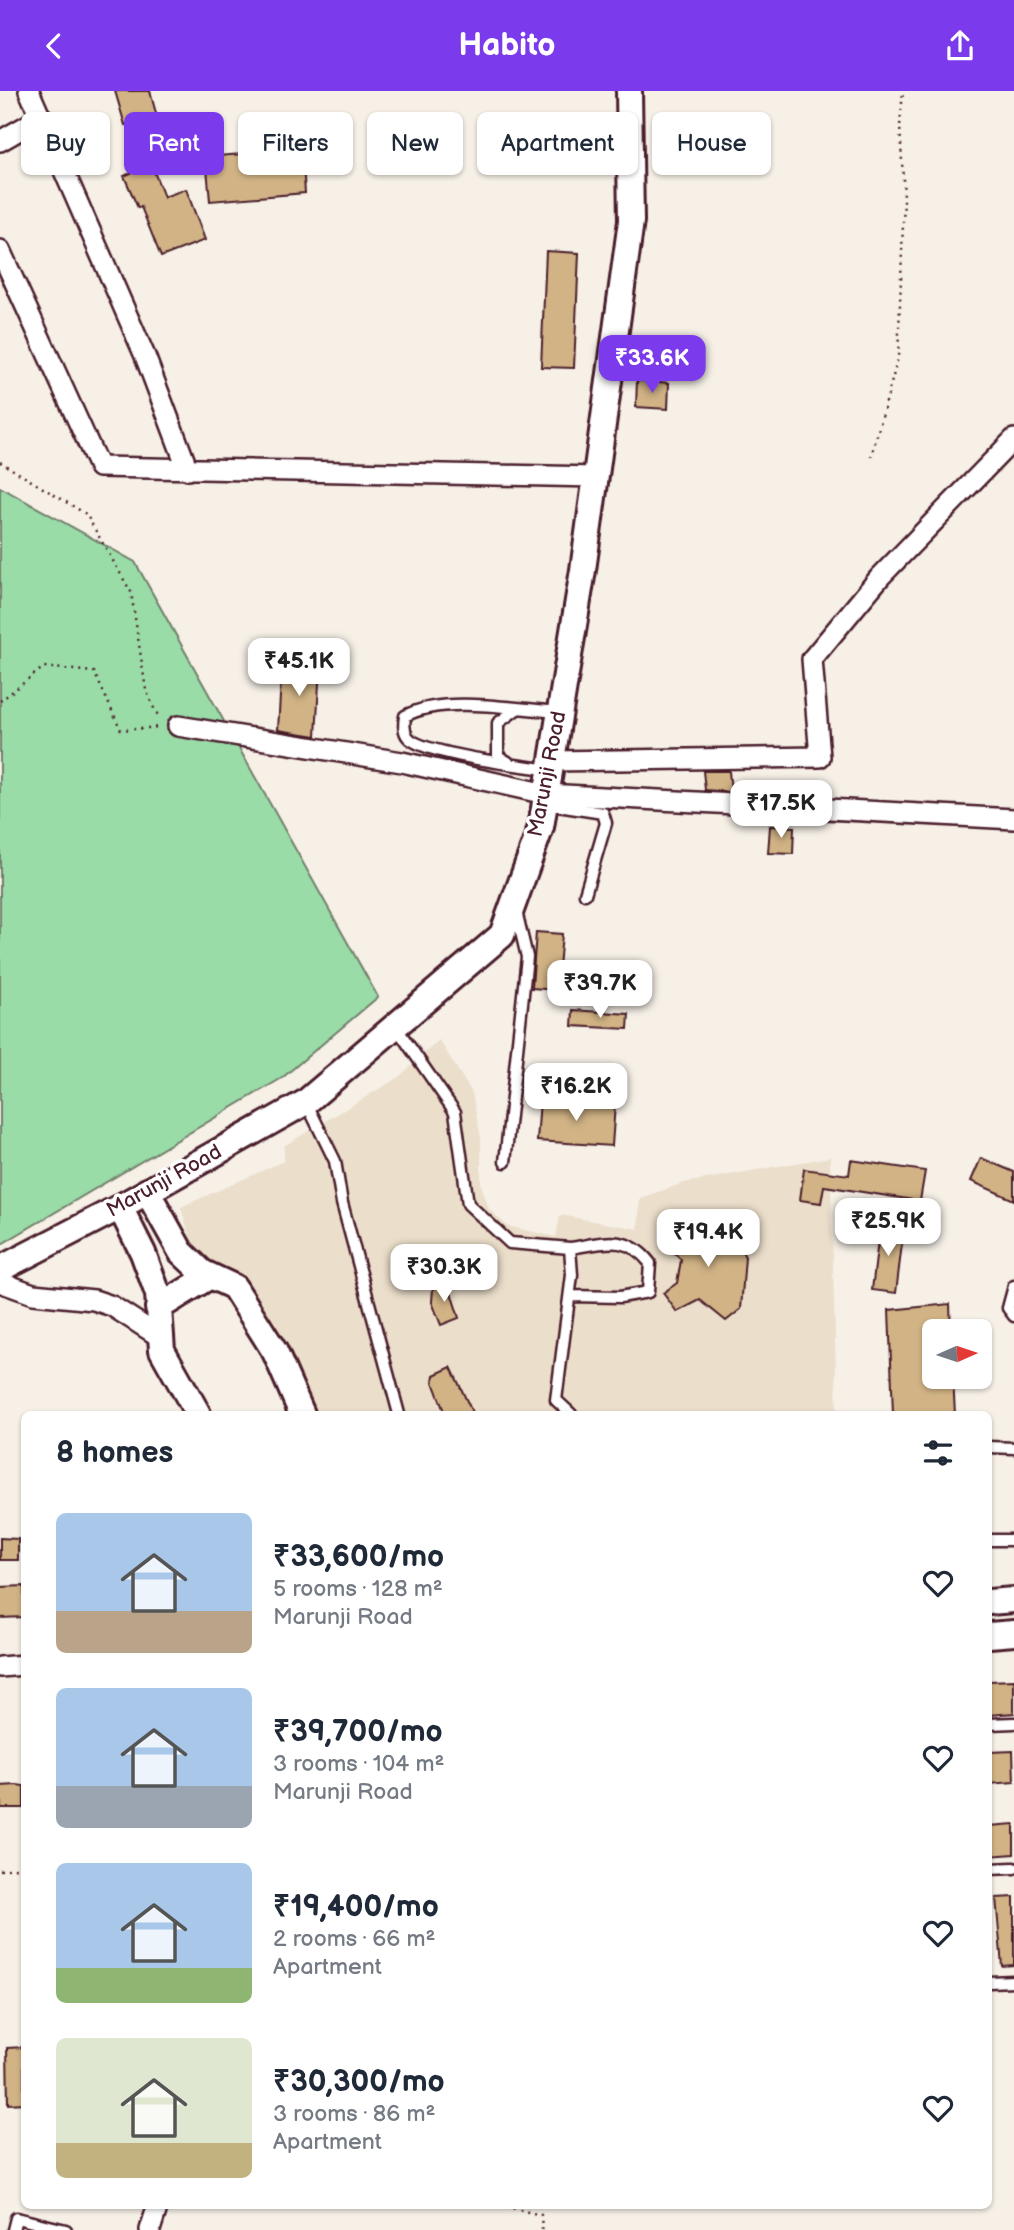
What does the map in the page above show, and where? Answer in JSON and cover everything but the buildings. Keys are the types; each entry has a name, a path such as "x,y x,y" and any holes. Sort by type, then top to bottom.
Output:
{"street":[{"path":"29,91 40,112"},
{"name":"Marunji Road","path":"0,1269 120,1207 306,1102 502,935 541,827 596,477 631,221 629,91"},
{"path":"0,141 21,129"},
{"path":"67,175 145,356 188,470"},
{"path":"0,250 99,467 596,477"},
{"path":"551,765 820,757 812,659 880,577 1014,439"},
{"path":"178,726 388,760 545,799 1014,819"},
{"path":"147,1191 181,1252 210,1276 234,1287 275,1352 301,1411"},
{"path":"120,1207 144,1253 158,1294 162,1349 196,1411"},
{"path":"158,1308 210,1276"},
{"path":"0,1282 33,1294 94,1300 112,1306 160,1337"},
{"path":"992,1602 1014,1601"},
{"path":"992,1635 1014,1633"},
{"path":"0,1667 21,1665"},
{"path":"150,2230 157,2209"}],"lane":[{"path":"551,765 511,764 420,745 408,738 404,728 405,716 420,708 559,712"},
{"path":"511,764 498,756 496,739 498,723 516,709"},
{"path":"545,799 603,813 606,823 585,894"},
{"path":"505,1162 527,957 513,904"},
{"path":"396,1027 455,1112 468,1204 510,1243 570,1248 614,1242 637,1247 650,1263 648,1292 620,1297 569,1296"},
{"path":"306,1102 335,1161 342,1203 398,1411"},
{"path":"568,1411 556,1400 569,1296 570,1248"},
{"path":"1014,1286 1008,1308 1014,1316"},
{"path":"992,1447 1014,1448"},
{"path":"992,1540 1014,1540"},
{"path":"992,1724 1014,1723"},
{"path":"992,1869 1014,1868"},
{"path":"992,1982 1014,1981"},
{"path":"13,2230 16,2218 65,2230"}],"path":[{"path":"872,457 898,358 904,197 900,126 902,91"},
{"path":"0,462 86,515 131,592 146,689 156,713 178,726"},
{"path":"0,701 44,667 94,672 121,730 178,726"},
{"path":"0,1870 21,1867"},
{"path":"516,2209 541,2215 541,2230"}],"shaded area":[{"path":"439,1040 472,1093 481,1138 481,1185 489,1209 507,1226 556,1237 560,1215 638,1229 640,1198 684,1183 830,1157 837,1411 311,1411 299,1375 255,1301 192,1244 181,1207 284,1161 284,1146 399,1077"}],"green space":[{"path":"0,487 135,562 378,997 282,1078 0,1245"}]}
